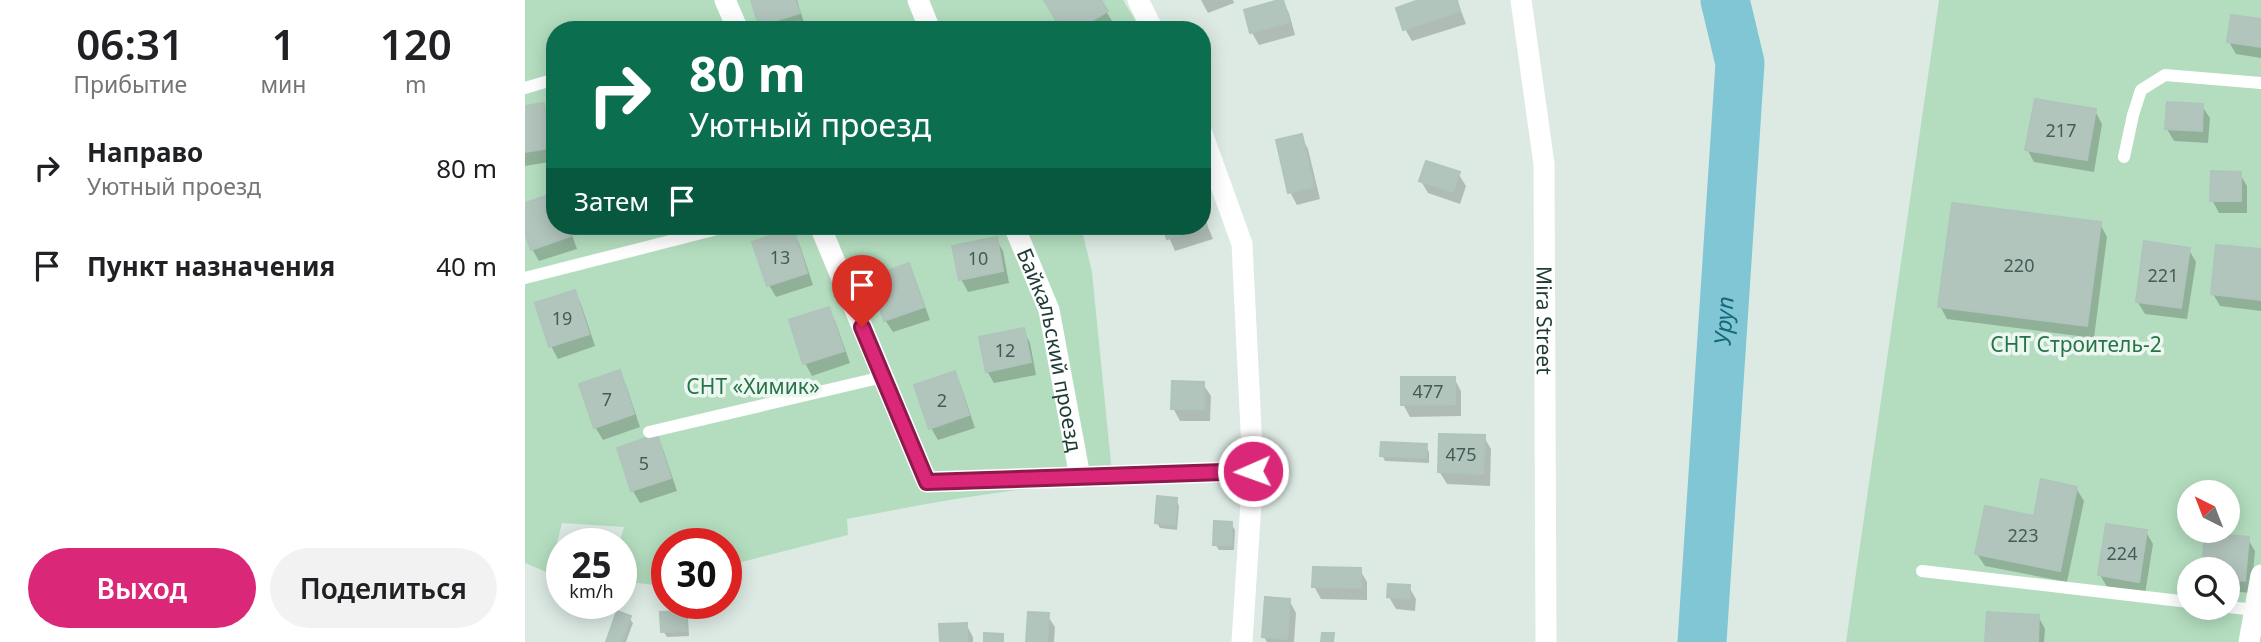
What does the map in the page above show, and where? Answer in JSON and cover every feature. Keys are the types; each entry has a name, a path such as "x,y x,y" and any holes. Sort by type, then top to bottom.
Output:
{"street":[{"path":"725,0 730,21"},
{"path":"918,0 926,21"},
{"path":"1138,0 1148,21"},
{"name":"Mira Street","path":"1521,0 1544,164 1546,642"},
{"path":"1211,157 1242,244 1253,471 1242,642"},
{"path":"824,235 927,482 1253,471"},
{"name":"Байкальский проезд","path":"1018,235 1049,310 1080,477"},
{"path":"2249,642 2261,575"}],"lane":[{"path":"2124,157 2141,90 2165,75 2261,83"},
{"path":"525,88 546,82"},
{"path":"525,278 694,235"},
{"path":"649,432 883,377"},
{"path":"1922,571 2177,601"},
{"path":"2240,608 2256,610"}],"green space":[{"name":"СНТ «Химик»","path":"525,0 1123,0 1136,21 546,21 546,235 1083,235 1092,272 1113,483 1012,491 847,519 848,535 742,562 742,528 651,528 651,585 637,583 637,528 562,523 561,528 546,528 546,572 525,563"},
{"name":"СНТ Строитель-2","path":"1939,0 2261,0 2261,642 1846,642"}],"building":[{"path":"751,0 795,0 800,13 775,21 757,21"},
{"path":"1044,0 1101,0 1108,11 1092,21 1057,21"},
{"path":"1283,0 1290,22 1250,33 1244,10"},
{"path":"1419,0 1457,0 1460,11 1403,30 1396,8"},
{"path":"2231,15 2261,19 2261,47 2227,42"},
{"path":"2035,99 2096,109 2087,160 2025,150"},
{"path":"2167,102 2203,104 2202,131 2165,129"},
{"path":"544,103 546,149 525,152 525,106"},
{"path":"1302,134 1314,187 1288,193 1276,140"},
{"path":"1426,161 1460,172 1453,192 1419,181"},
{"path":"2211,171 2241,172 2241,201 2210,201"},
{"path":"546,196 546,235 571,236 531,250 525,233 525,203"},
{"path":"1952,203 2101,222 2087,326 1938,307"},
{"path":"772,235 795,235 807,273 767,286 752,242"},
{"path":"997,237 1003,271 959,280 952,246"},
{"path":"2144,241 2190,248 2181,308 2136,302"},
{"path":"2216,245 2261,249 2261,300 2211,294"},
{"path":"909,263 924,307 884,321 869,277"},
{"path":"575,290 589,334 549,347 535,303"},
{"path":"829,307 844,351 803,364 789,320"},
{"path":"1024,328 1031,362 986,372 979,337"},
{"path":"620,370 634,414 594,428 579,384"},
{"path":"955,371 969,415 929,429 914,385"},
{"path":"1401,377 1455,377 1455,404 1401,405"},
{"path":"1172,381 1204,382 1204,409 1171,409"},
{"path":"657,434 671,478 631,491 617,448"},
{"path":"1439,434 1485,435 1483,474 1438,472"},
{"path":"1381,442 1427,444 1426,458 1380,456"},
{"path":"2041,479 2077,487 2060,571 1975,554 1985,506 2034,516"},
{"path":"1157,496 1177,498 1175,525 1155,523"},
{"path":"1214,521 1232,522 1231,545 1213,545"},
{"path":"2106,524 2147,530 2139,582 2098,575"},
{"path":"2240,536 2249,537 2245,581 2240,580 2240,557 2203,557 2204,543 2240,543"},
{"path":"1313,567 1361,568 1361,588 1312,587"},
{"path":"1388,584 1410,585 1409,599 1387,597"},
{"path":"1265,597 1290,599 1287,639 1262,637"},
{"path":"1028,612 1049,613 1047,642 1026,642"},
{"path":"1987,612 2039,615 2038,642 1985,642"},
{"path":"614,619 630,619 621,642 606,642"},
{"path":"660,619 686,619 687,631 661,632"},
{"path":"967,623 967,642 940,642 939,624"},
{"path":"984,633 1003,634 1003,642 984,642"},
{"path":"1322,633 1334,633 1333,642 1321,642"}],"waterway":[{"name":"Уруп","path":"1702,642 1740,63 1725,0"}],"route":[{"path":"862,327 927,482 1253,471"}]}
